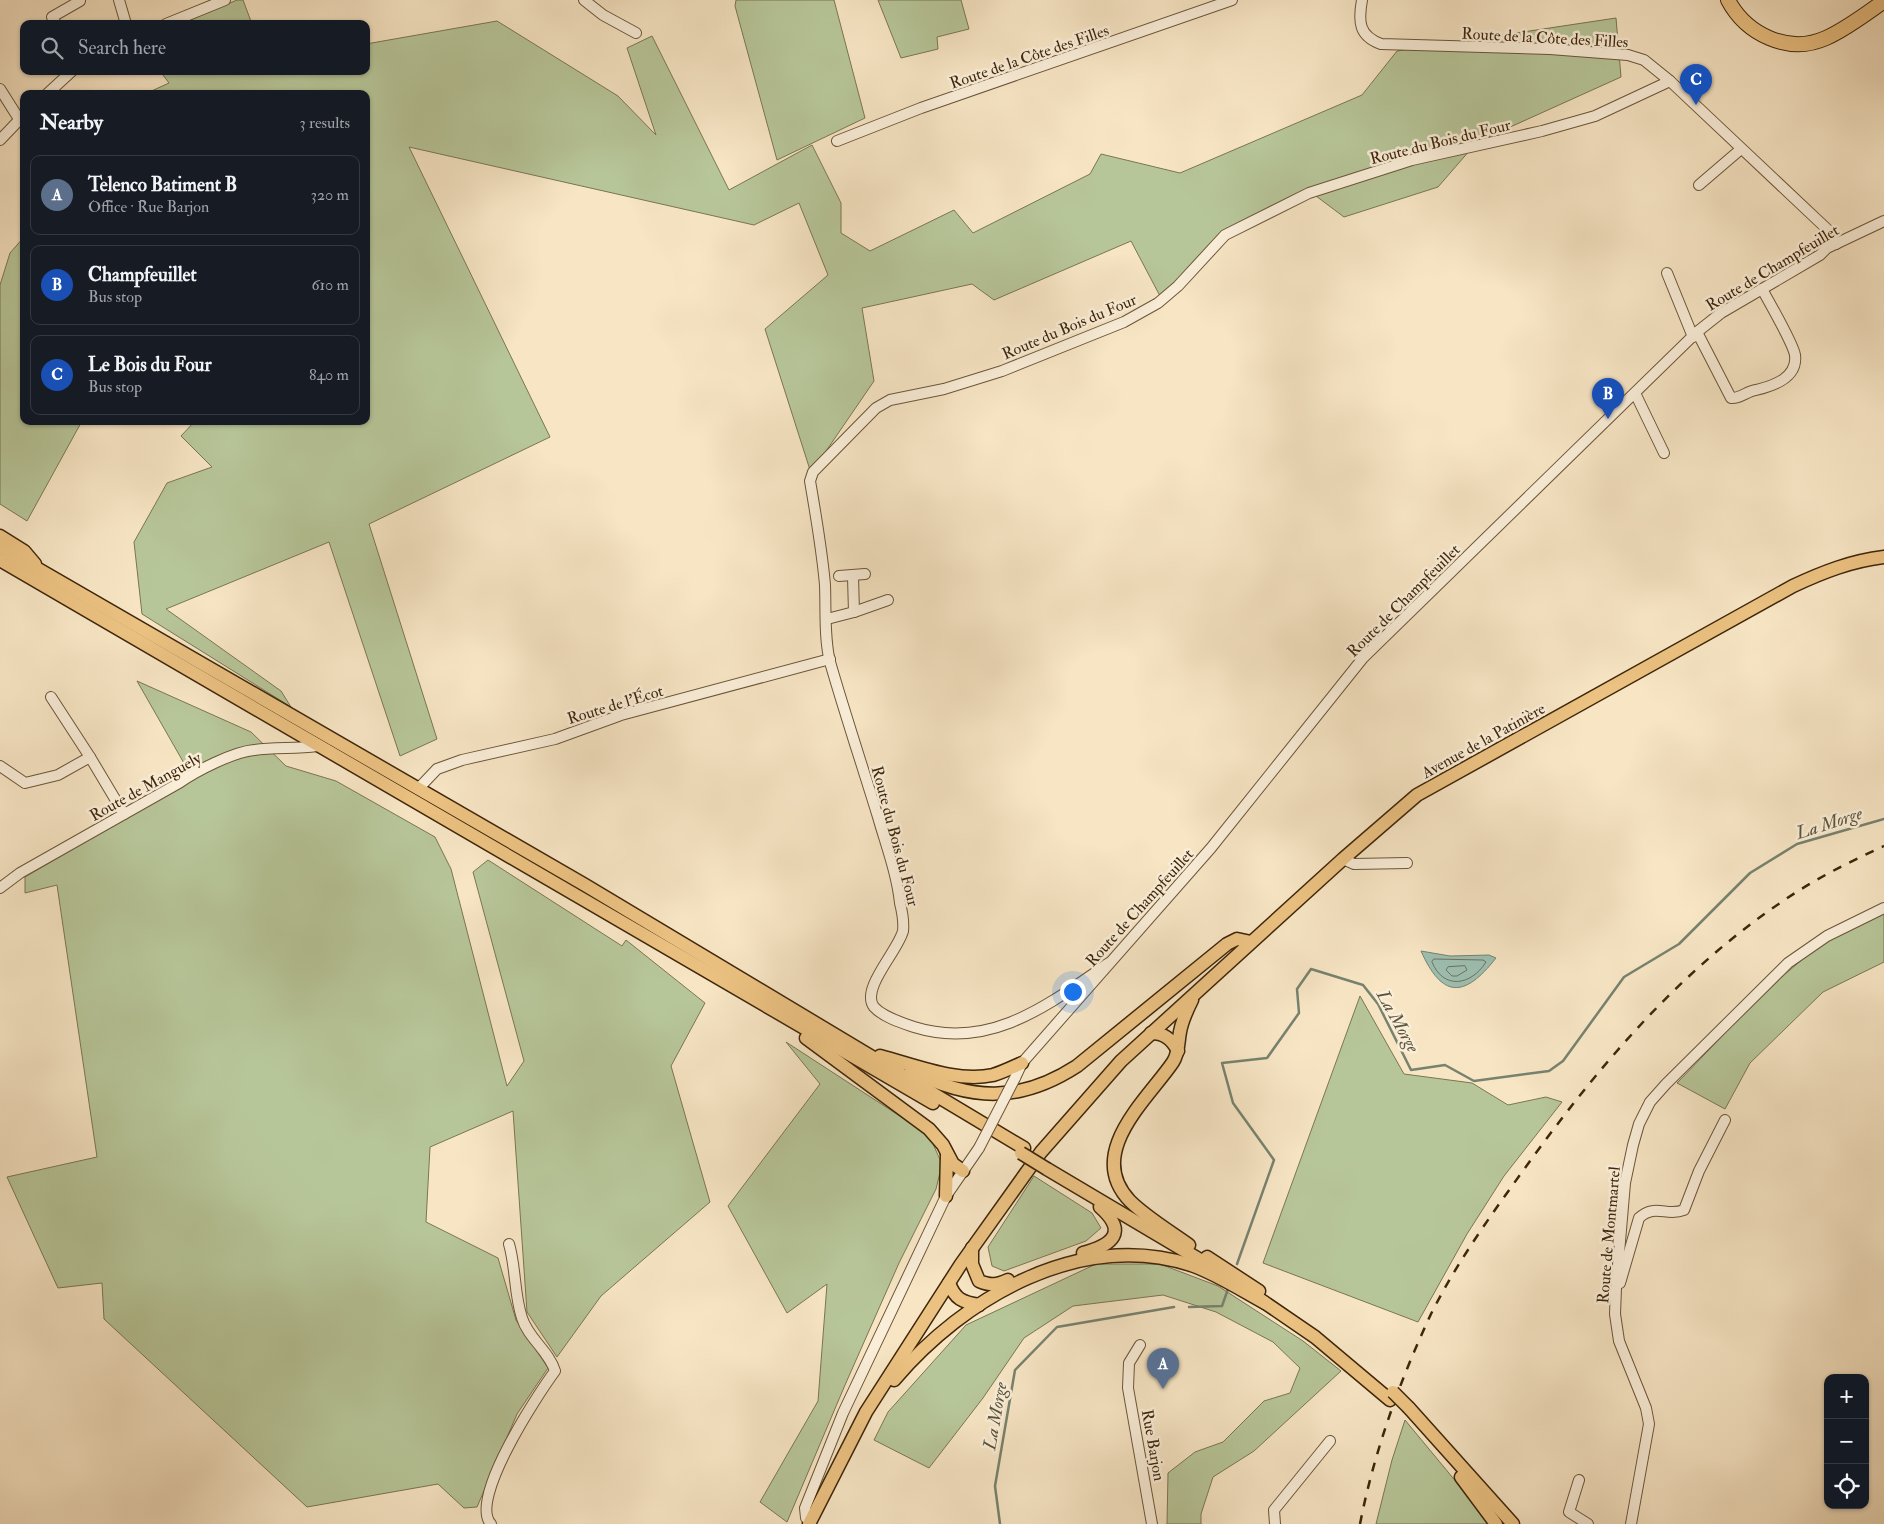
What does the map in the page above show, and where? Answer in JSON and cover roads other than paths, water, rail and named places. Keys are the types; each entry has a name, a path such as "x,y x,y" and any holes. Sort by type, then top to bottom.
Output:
{"highway":[{"path":"1728,0 1747,25 1761,35 1776,40 1808,42 1827,37 1884,1"},
{"path":"1738,0 1743,10 1754,21 1780,34 1807,36 1842,28"}],"main road":[{"path":"0,536 24,551 41,572"},
{"path":"0,547 585,885 850,1042 1190,1253 1328,1347 1391,1396"},
{"name":"Avenue de la Patinière","path":"866,1412 972,1248 1041,1152 1121,1061 1343,859 1417,796 1794,586 1827,570 1862,560 1884,557"},
{"path":"0,560 742,994 1022,1150"},
{"path":"850,1042 923,1077 978,1093 998,1094 1034,1089 1054,1081 1077,1066 1227,944 1237,939 1251,942"},
{"path":"1198,990 1182,1020 1178,1051 1174,1060 1127,1122 1117,1148 1116,1172 1122,1189 1130,1202 1193,1248 1319,1332 1391,1396 1456,1459 1513,1524"},
{"path":"742,994 846,1067 929,1129 953,1164 963,1171"},
{"path":"1151,1033 1164,1035 1174,1042 1178,1051"},
{"path":"880,1056 927,1069 970,1076 995,1074 1022,1063"},
{"path":"946,1152 948,1181 946,1196"},
{"path":"1048,1166 1193,1248"},
{"path":"972,1248 972,1264 979,1281 988,1285 996,1285 1033,1268 1108,1244 1115,1233 1112,1217 1048,1166"},
{"path":"810,1522 866,1412 902,1371 940,1334 979,1305 1030,1277 1063,1264 1096,1257 1138,1255 1192,1266 1265,1303"},
{"path":"949,1283 953,1295 960,1300 979,1305"},
{"path":"1408,1412 1451,1463 1496,1524"},
{"path":"1456,1459 1504,1524"}],"street":[{"path":"119,0 125,20"},
{"path":"176,20 225,0"},
{"path":"584,0 603,15 636,33"},
{"name":"Route de la Côte des Filles","path":"837,141 921,108 1232,0"},
{"name":"Route de la Côte des Filles","path":"1362,0 1360,25 1364,34 1370,40 1381,44 1550,49 1628,55 1644,60 1670,80 1827,229 1836,244"},
{"path":"54,20 52,17 80,1"},
{"path":"51,90 68,75"},
{"name":"Route du Bois du Four","path":"1109,963 1065,993 1022,1018 988,1032 956,1033 921,1029 903,1023 874,1007 870,997 872,987 903,930 899,890 830,659 822,544 810,481 813,472 876,408 890,400 944,389 1002,371 1124,322 1158,303 1178,286 1225,235 1309,193 1412,160 1542,132 1595,116 1670,80"},
{"path":"0,89 20,114"},
{"path":"0,140 20,119"},
{"path":"1699,185 1741,149"},
{"name":"Route de Champfeuillet","path":"810,1522 806,1518 805,1508 843,1412 946,1196 979,1148 1022,1063 1212,848 1364,658 1695,334 1721,313 1820,255 1827,248 1884,221"},
{"path":"1667,273 1695,334 1731,398 1765,389 1781,381 1792,371 1795,354 1762,289"},
{"path":"1635,393 1664,454"},
{"path":"839,576 853,577 864,574"},
{"path":"853,577 854,612"},
{"path":"827,619 888,600"},
{"name":"Route de l'Écot","path":"418,789 437,769 462,760 555,739 621,715 830,659"},
{"path":"51,697 124,814"},
{"name":"Route de Manguely","path":"0,888 20,873 179,783 196,771 252,750 289,750 317,746"},
{"path":"0,766 25,783 58,775 90,757"},
{"path":"1343,859 1354,864 1407,863"},
{"name":"Route de Montmartel","path":"1631,1524 1649,1424 1646,1408 1619,1340 1615,1314 1625,1183 1639,1124 1650,1102 1788,963 1827,936 1884,908"},
{"path":"1616,1288 1624,1273 1639,1218 1652,1210 1684,1210 1699,1171 1725,1120"},
{"path":"491,1524 488,1521 485,1501 528,1407 555,1371 553,1365 534,1341 522,1318 509,1244"},
{"name":"Rue Barjon","path":"1140,1345 1129,1363 1128,1388 1152,1524"},
{"path":"1274,1524 1274,1510 1330,1441"},
{"path":"1580,1480 1569,1512 1588,1524"}],"water":[{"path":"1421,951 1450,956 1489,955 1496,958 1474,981 1454,988 1437,978"}],"waterway":[{"name":"La Morge","path":"1237,1264 1274,1160 1233,1103 1222,1063 1267,1058 1299,1013 1297,989 1311,969 1363,985 1378,1004 1411,1070 1445,1065 1474,1081 1549,1071 1563,1061 1624,977 1679,944 1750,873 1797,844 1884,819"},
{"name":"La Morge","path":"1189,1307 1222,1306 1228,1289"},
{"name":"La Morge","path":"1000,1524 995,1486 1015,1370 1057,1327 1174,1307"}],"railway":[{"path":"1360,1524 1380,1443 1399,1390 1431,1314 1475,1239 1552,1131 1642,1023 1709,958 1745,928 1807,885 1884,846"}],"place":[{"name":"Le Bois du Four","path":"1696,105"},
{"name":"Champfeuillet","path":"1608,419"},
{"name":"Telenco Batiment B","path":"1163,1389"}]}
